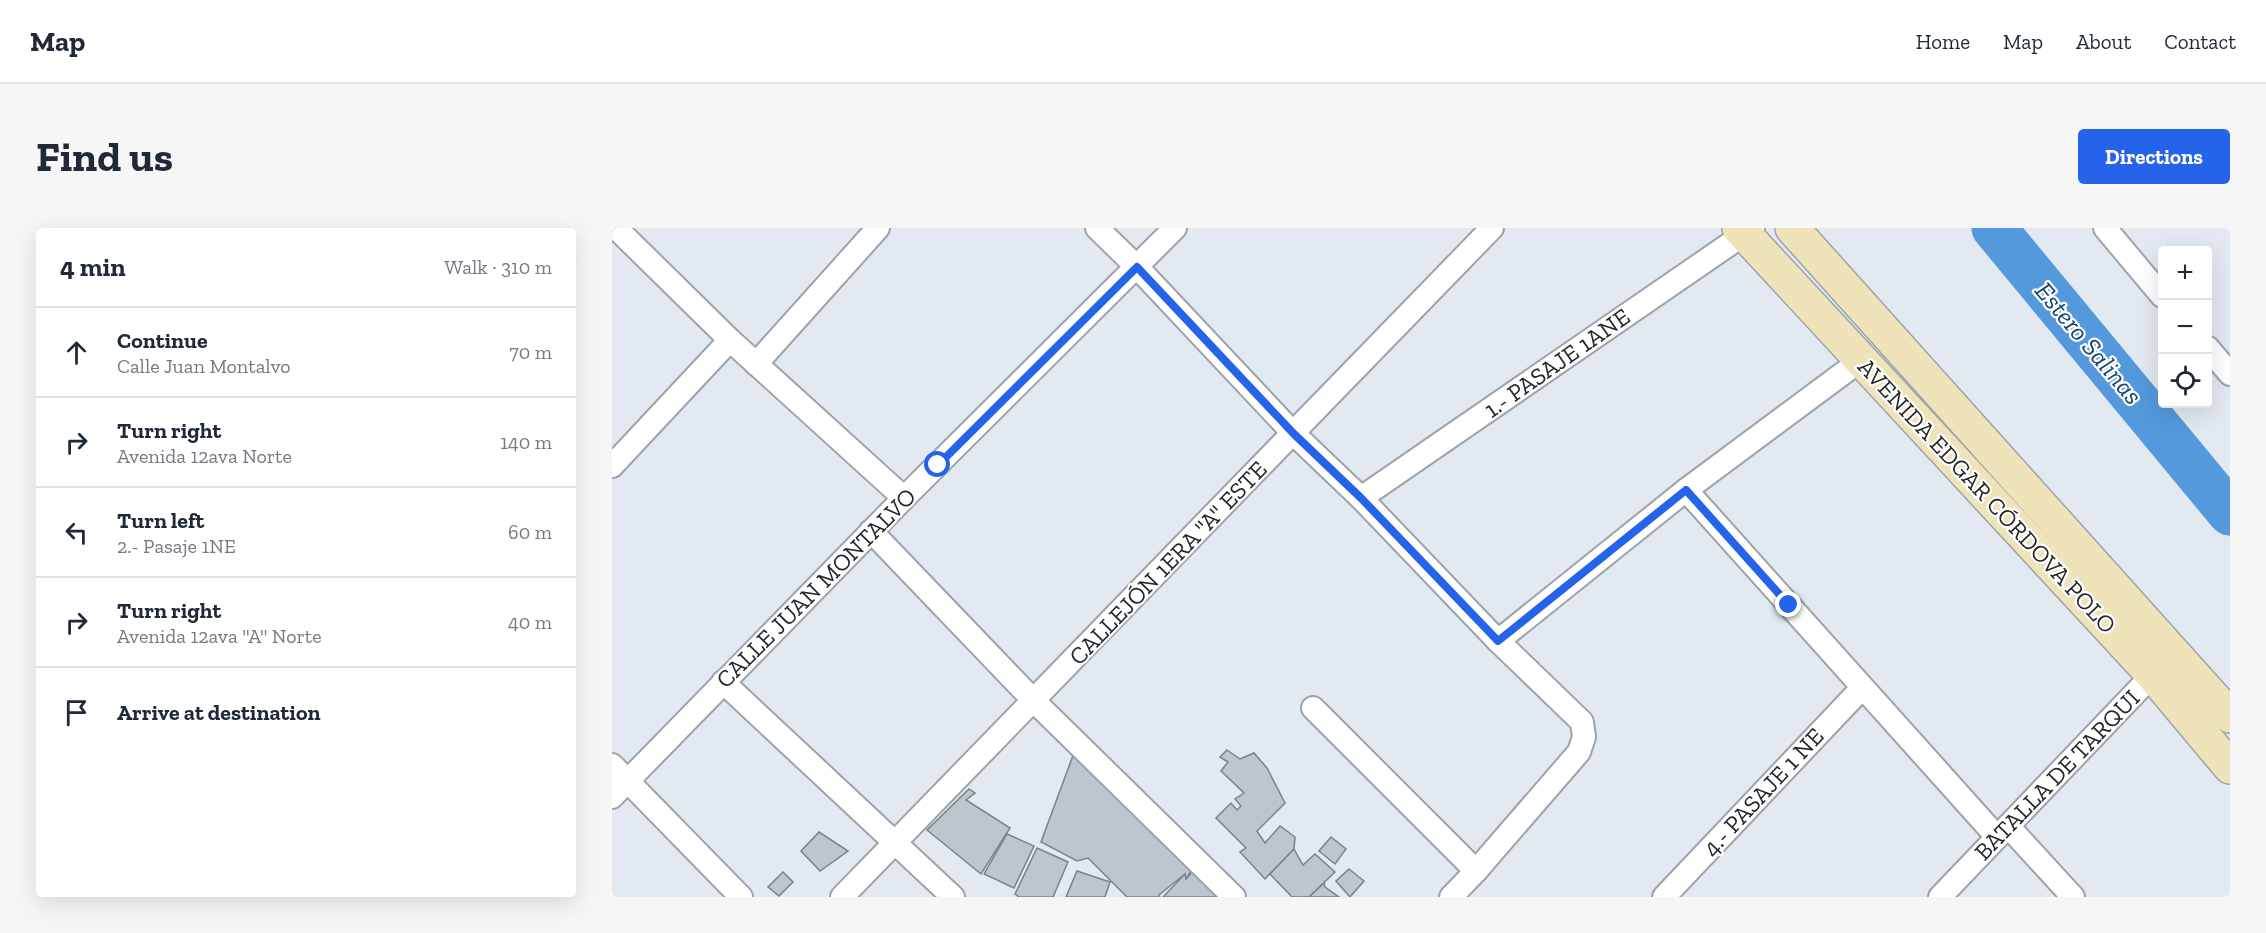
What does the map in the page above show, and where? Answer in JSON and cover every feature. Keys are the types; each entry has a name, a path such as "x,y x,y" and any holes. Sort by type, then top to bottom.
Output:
{"main road":[{"name":"AVENIDA EDGAR CÓRDOVA POLO","path":"1792,228 2163,664 2230,767"},
{"name":"AVENIDA EDGAR CÓRDOVA POLO","path":"1746,230 1861,360 2163,664 2230,716"}],"street":[{"path":"616,228 730,340 904,498"},
{"path":"756,364 878,228"},
{"path":"1096,228 1137,267 1294,434 1361,498 1498,641 1582,722 1584,737 1579,752 1476,872 1451,897"},
{"name":"CALLE JUAN MONTALVO","path":"617,781 723,682 1175,228"},
{"name":"CALLEJÓN 1ERA \"A\" ESTE","path":"842,897 1034,702 1492,228"},
{"path":"2105,228 2158,290"},
{"name":"1.- PASAJE 1ANE","path":"1361,498 1746,230"},
{"path":"612,466 730,340"},
{"path":"2212,353 2230,374"},
{"path":"1498,641 1686,490 1861,360"},
{"path":"1686,490 1862,688 2002,831 2073,897"},
{"path":"872,531 1034,702 1234,897"},
{"name":"BATALLA DE TARQUI","path":"1940,897 2163,664"},
{"path":"723,682 953,897"},
{"name":"4.- PASAJE 1 NE","path":"1664,897 1862,688"},
{"path":"1313,708 1476,872"},
{"path":"617,781 741,897"}],"building":[{"path":"1075,750 1195,865 1186,879 1185,874 1159,895 1160,897 1127,897 1088,858 1077,861 1041,842"},
{"path":"1227,750 1240,759 1254,753 1267,768 1285,803 1257,831 1265,843 1280,826 1295,837 1294,849 1265,879 1240,852 1246,848 1216,818 1231,803 1237,810 1241,806 1235,799 1244,793 1221,771 1228,762 1220,757"},
{"path":"969,789 975,793 966,800 1010,828 981,874 927,830"},
{"path":"819,832 848,851 820,871 801,851"},
{"path":"1007,834 1034,846 1014,888 984,874"},
{"path":"1331,837 1346,849 1335,864 1319,851"},
{"path":"1037,848 1068,862 1053,897 1019,897 1015,894"},
{"path":"1294,849 1303,865 1315,854 1335,872 1309,897 1292,897 1270,874"},
{"path":"1349,869 1364,881 1350,897 1336,881"},
{"path":"1077,871 1110,882 1105,897 1066,897"},
{"path":"1193,871 1216,895 1214,897 1163,897 1185,874 1186,879"},
{"path":"783,872 793,882 779,896 768,887"},
{"path":"1324,883 1325,887 1339,897 1309,897"}],"waterway":[{"name":"Estero Salinas","path":"1994,228 2230,513"}],"route":[{"path":"938,465 1137,267 1294,434 1361,498 1498,641 1686,490 1789,605"}]}
